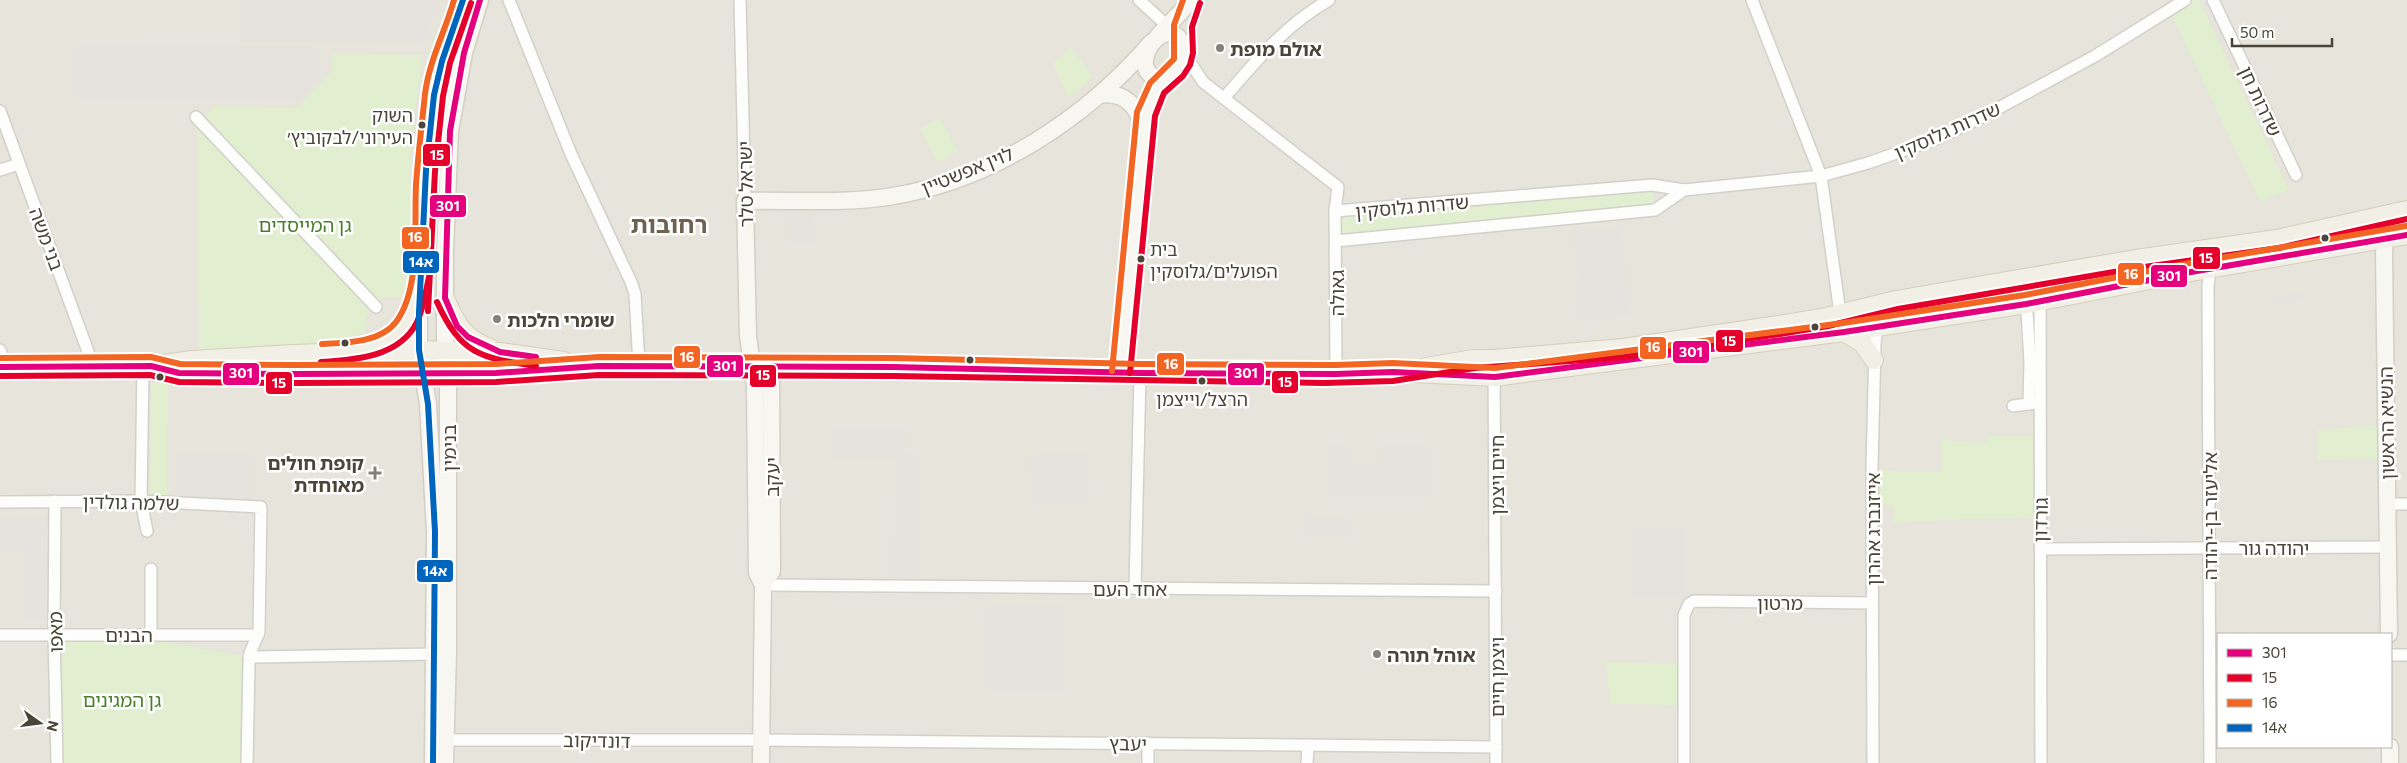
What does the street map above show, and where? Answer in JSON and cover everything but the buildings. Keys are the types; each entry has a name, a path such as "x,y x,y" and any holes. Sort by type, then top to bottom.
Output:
{"main road":[{"path":"1494,368 1788,324 1896,300 2136,259 2277,238 2399,212"},
{"path":"147,366 179,372 421,373 496,373 599,366 1336,374 1494,368 1844,332 2034,303 2210,269 2407,235"},
{"path":"336,352 378,344 396,335 408,320 421,271"},
{"path":"445,298 462,332 479,344 500,352"},
{"path":"1844,332 1862,343 1874,360"},
{"path":"3,367 94,368 147,366 192,360 336,352 419,350 500,352 599,366"}],"street":[{"name":"בנימין","path":"445,763 439,740 435,654 435,532 428,404 421,373 419,350 426,170 435,90 442,61 463,0"},
{"name":"בנימין","path":"433,763 439,740 448,652 445,298 450,131 464,53 480,0"},
{"path":"509,0 571,154 631,282 635,294 639,366"},
{"name":"ישראל טלר","path":"740,0 748,336 762,367"},
{"name":"שדרות גלוסקין","path":"1139,0 1203,82 1338,187 1335,212 1652,185 1684,190 1821,176 1868,163 1936,139 1980,118 2095,56 2185,0"},
{"path":"1224,98 1281,33 1304,15 1329,0"},
{"path":"1752,0 1821,176 1840,313"},
{"name":"שדרות חן","path":"2213,0 2296,175"},
{"name":"לוין אפשטיין","path":"745,201 878,198 942,184 998,161 1056,130 1170,40 1184,21 1192,1"},
{"name":"לוין אפשטיין","path":"1170,40 1192,1"},
{"path":"1122,372 1143,131 1150,99 1157,88 1180,67 1170,40 1146,54 1148,70 1156,78 1169,77"},
{"name":"שדרות גלוסקין","path":"1169,77 1186,75 1203,82"},
{"path":"1099,95 1116,95 1129,101 1138,112 1143,131"},
{"name":"בני משה","path":"0,110 94,368"},
{"path":"196,116 376,307"},
{"path":"0,170 19,164"},
{"name":"שדרות גלוסקין","path":"1336,241 1654,210 1684,190"},
{"name":"גאולה","path":"1335,212 1336,374"},
{"name":"הנשיא הראשון","path":"2389,633 2384,239 2385,229 2399,212"},
{"name":"אליעזר בן-יהודה","path":"2210,269 2208,286 2210,763"},
{"path":"2033,277 2034,303"},
{"path":"1877,326 1896,300"},
{"name":"גורדון","path":"2034,303 2030,362 2035,403 2040,549 2041,763"},
{"name":"אייזנברג אהרון","path":"1873,763 1874,360 1877,326"},
{"path":"0,350 3,367"},
{"path":"147,366 141,501 147,531"},
{"name":"יעקב","path":"761,763 763,585 757,573 762,367"},
{"name":"חיים ויצמן","path":"1494,368 1496,591"},
{"path":"1135,588 1140,373"},
{"path":"2013,406 2035,403"},
{"name":"מאפו","path":"55,501 54,634 57,763"},
{"name":"שלמה גולדין","path":"0,502 141,501 261,507 258,635"},
{"path":"2388,504 2407,504"},
{"name":"יהודה גור","path":"2040,549 2388,547"},
{"path":"151,569 151,634"},
{"name":"אחד העם","path":"763,585 1496,591"},
{"name":"ויצמן חיים","path":"1496,591 1496,763"},
{"name":"מרטון","path":"1684,763 1684,615 1689,604 1694,601 1872,602"},
{"name":"הבנים","path":"0,635 258,635"},
{"path":"247,763 249,657 258,635"},
{"path":"249,657 435,654"},
{"path":"2392,655 2407,655"},
{"name":"דונדיקוב","path":"439,740 761,740"},
{"name":"יעבץ","path":"761,740 1496,747"},
{"path":"1148,744 1148,763"},
{"path":"1307,763 1308,745"},
{"path":"2390,748 2390,763"}],"shaded area":[{"name":"רחובות","path":"0,0 2407,0 2407,763 0,763"},
{"path":"240,0 442,0 423,44 240,41"},
{"path":"84,44 311,47 321,53 320,77 302,97 292,101 82,101 72,92 73,54"},
{"path":"814,214 817,242 790,245 786,218"},
{"path":"1621,226 1631,316 1583,322 1573,231"},
{"path":"2301,291 2304,300 2276,306 2274,297"},
{"path":"831,428 908,428 906,451 916,453 916,583 894,582 895,459 831,459"},
{"path":"1328,446 1351,446 1352,463 1382,463 1382,446 1426,446 1426,497 1328,497"},
{"path":"1087,451 1089,503 1033,503 1029,455"},
{"path":"175,454 252,454 252,507 175,506"},
{"path":"0,515 47,515 49,621 24,621 23,552 0,552"},
{"path":"1307,515 1348,516 1347,538 1307,537"},
{"path":"1631,528 1686,528 1686,598 1631,598"},
{"path":"989,605 1065,605 1064,693 988,692"}],"green space":[{"path":"2195,0 2199,0 2289,190 2260,201 2172,16"},
{"path":"1071,47 1093,77 1069,98 1053,63"},
{"name":"גן המייסדים","path":"332,53 423,55 411,145 411,252 406,297 383,297 367,315 365,333 325,342 199,351 197,127 214,106 297,108 332,71"},
{"path":"940,118 958,151 938,162 920,129"},
{"path":"1652,187 1654,208 1337,237 1336,215"},
{"path":"151,383 168,383 167,503 150,503"},
{"path":"2378,425 2381,459 2317,460 2318,430"},
{"path":"1988,436 2041,436 2041,518 1894,523 1893,506 1872,504 1872,468 1901,472 1941,472 1942,440 1985,443"},
{"name":"גן המגינים","path":"54,634 121,634 249,657 246,763 62,763"},
{"path":"1606,662 1684,664 1684,705 1610,704"}],"transit line":[{"name":"16","path":"322,344 372,338 389,329 396,322 404,308 413,274 415,256 416,185 425,94 434,58 454,0"},
{"name":"14א","path":"433,763 435,532 428,404 419,350 419,312 426,170 434,95 442,61 463,0"},
{"name":"301","path":"480,0 464,53 450,131 445,298 457,326 468,337 500,352 536,357"},
{"name":"16","path":"1112,371 1137,112 1150,83 1174,59 1174,25 1183,0"},
{"name":"15","path":"428,311 435,171 443,96 450,63 471,3"},
{"name":"15","path":"1130,373 1155,116 1164,93 1183,76 1190,65 1193,53 1192,27 1200,3"},
{"name":"15","path":"0,376 150,375 179,382 293,383 496,382 599,375 893,376 1324,383 1393,381 1475,368 1624,357 1780,334 1828,326 1898,309 2137,268 2279,248 2407,219"},
{"name":"16","path":"0,358 151,357 180,364 293,365 496,364 599,357 893,358 1140,364 1336,365 1393,363 1495,368 1843,323 2025,295 2190,263 2406,226"},
{"name":"301","path":"0,367 151,366 179,373 293,374 496,373 599,366 893,367 1140,373 1336,374 1393,372 1495,377 1844,332 2026,304 2191,272 2407,235"},
{"name":"15","path":"321,362 362,358 388,350 400,343 417,322 430,273"},
{"name":"15","path":"437,302 455,333 475,351 501,360 536,366"}],"place":[{"name":"אולם מופת","path":"1220,48"},
{"name":"השוק העירוני/לבקוביץ׳","path":"422,125"},
{"name":"בית הפועלים/גלוסקין","path":"1141,259"},
{"name":"שומרי הלכות","path":"497,319"},
{"name":"הרצל/וייצמן","path":"1202,381"},
{"name":"קופת חולים מאוחדת","path":"375,473"},
{"name":"אוהל תורה","path":"1377,654"}],"district":[{"name":"רחובות","path":"669,223"}]}
